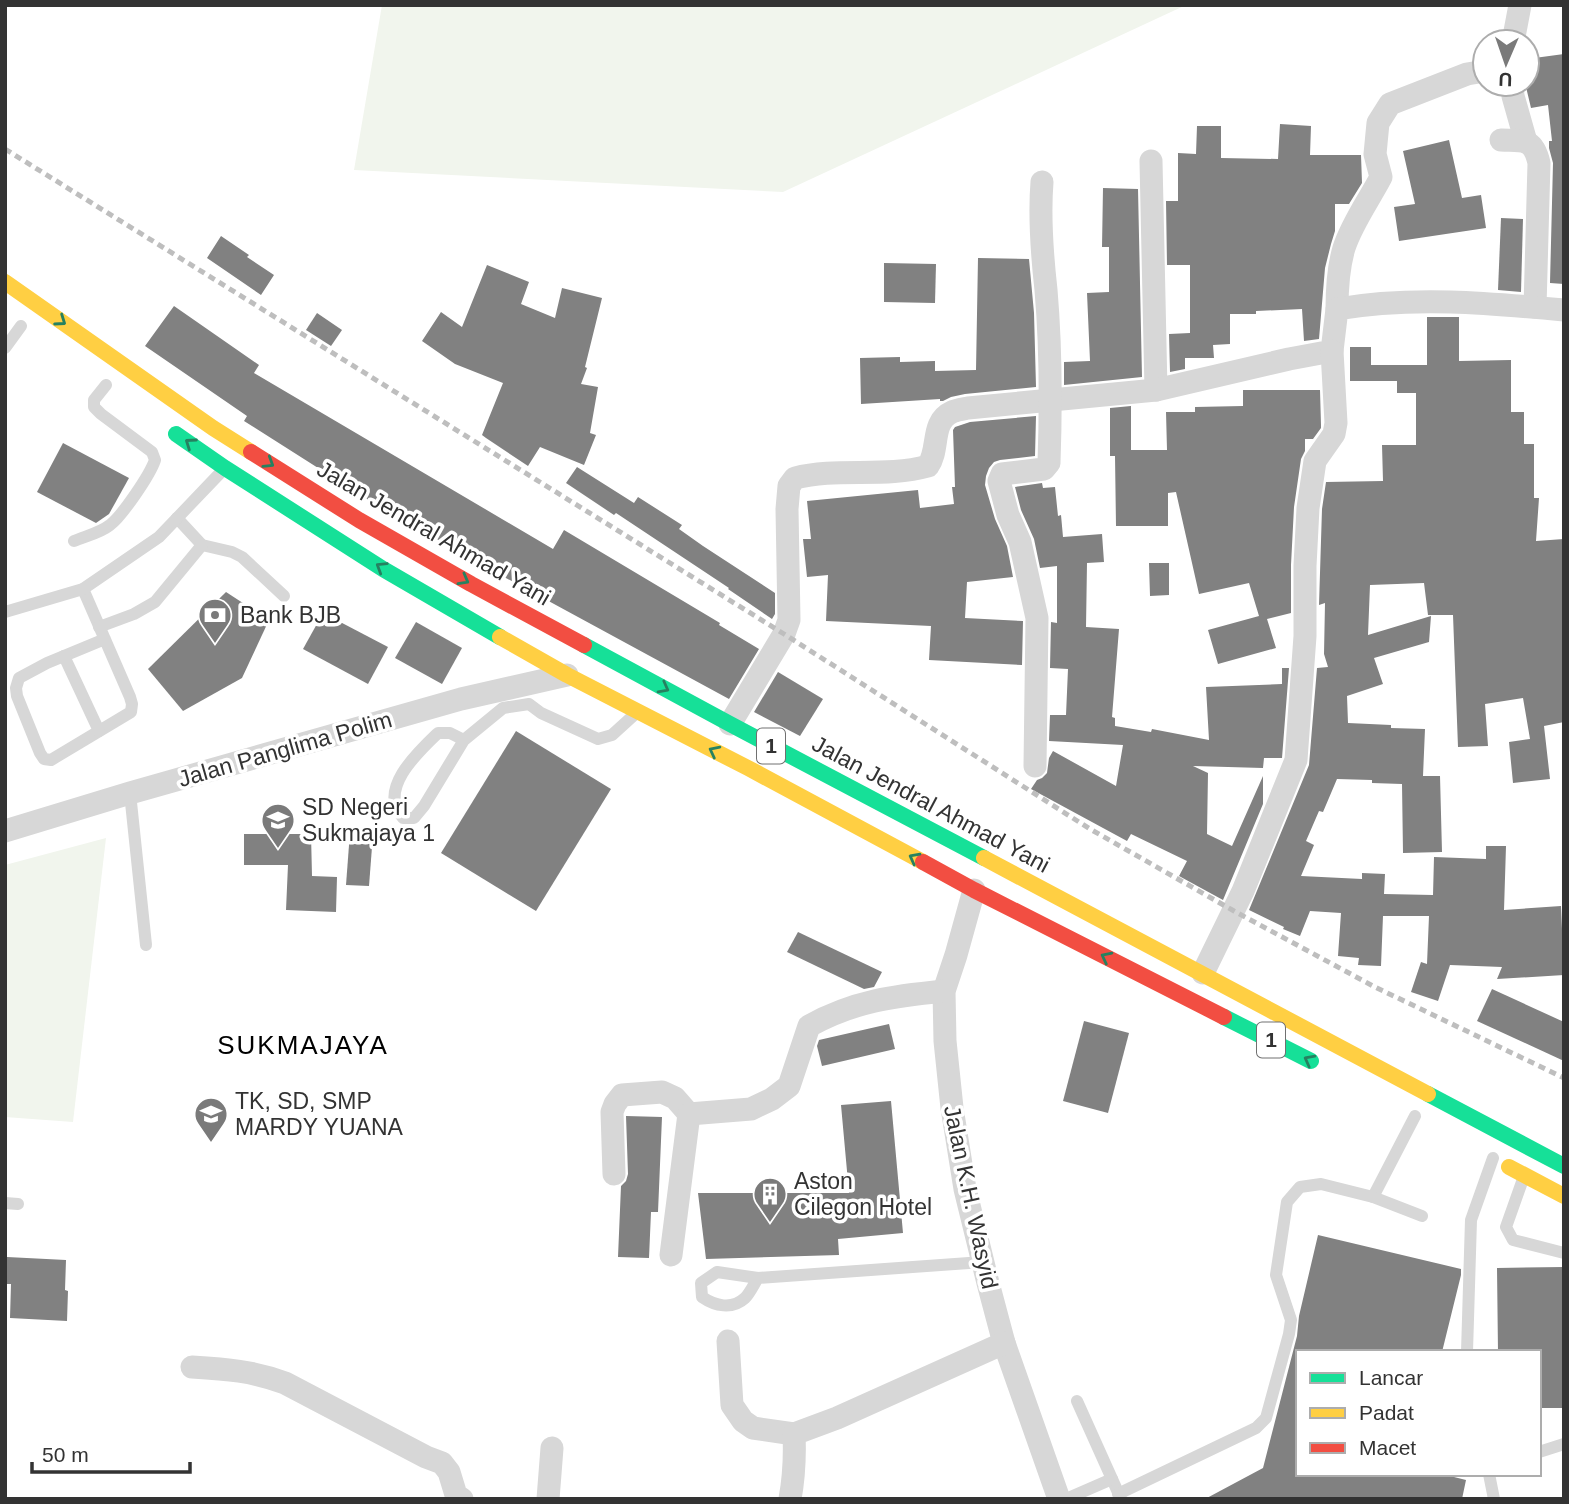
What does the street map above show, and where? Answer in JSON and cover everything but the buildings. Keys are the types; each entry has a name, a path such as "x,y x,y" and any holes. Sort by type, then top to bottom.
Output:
{"highway":[{"name":"Jalan Jendral Ahmad Yani","path":"5,282 213,428 359,520 460,578 1564,1166"},
{"path":"5,314 26,329"},
{"name":"1","path":"163,425 383,569 567,675 748,768 974,890 1330,1071"},
{"path":"1487,1155 1564,1196"}],"street":[{"path":"1516,28 1520,5"},
{"path":"1203,973 1243,891 1296,760 1305,636 1306,535 1311,484 1315,461 1334,434 1336,423 1332,351 1339,268 1350,232 1381,177 1375,154 1378,123 1390,104 1471,73"},
{"path":"1514,98 1526,142"},
{"path":"1501,140 1532,145 1539,163 1535,307"},
{"path":"1151,161 1156,390"},
{"path":"1035,766 1037,618 1020,542 1008,515 999,481 1002,474 1044,469 1049,463 1052,400 1041,244 1042,182"},
{"path":"1337,309 1423,301 1564,310"},
{"path":"730,724 784,634 789,620 787,509 789,486 795,478 928,466 933,458 936,429 942,419 952,412 968,408 1156,390 1332,351"},
{"name":"Jalan Panglima Polim","path":"5,831 461,699 567,675"},
{"name":"Jalan K.H. Wasyid","path":"974,890 944,991 945,1041 952,1108 965,1189 1004,1343 1059,1499"},
{"path":"689,1114 751,1110 772,1100 789,1086 809,1026 829,1014 861,1003 944,991"},
{"path":"614,1174 612,1112 622,1095 662,1093 676,1098 689,1114 671,1255"},
{"path":"728,1341 732,1405 743,1421 754,1428 794,1434 837,1418 1004,1343"},
{"path":"192,1367 240,1370 285,1383 442,1463 449,1472 456,1496 462,1499"},
{"path":"790,1499 795,1455 794,1434"},
{"path":"548,1499 552,1448"}],"lane":[{"path":"5,348 26,329"},
{"path":"74,541 104,530 114,523 151,473 155,460 152,452 94,407 94,400 106,385"},
{"path":"5,611 83,589 159,537 243,447"},
{"path":"177,518 202,545 242,557 284,596"},
{"path":"83,589 102,633 132,705 131,712 51,760 44,760 16,688 19,678 64,656 102,633 134,614 155,602 202,545"},
{"path":"64,656 99,731"},
{"path":"464,740 450,733 438,733 414,756 394,789 397,811 404,818 414,818 424,806 464,740 503,708 529,704 541,713 598,739 612,735 637,712"},
{"path":"130,793 146,945"},
{"path":"1373,1197 1415,1116"},
{"path":"1467,1350 1471,1220 1487,1155"},
{"path":"1524,1175 1506,1227 1513,1240 1564,1253"},
{"path":"1077,1401 1119,1497 1256,1428 1266,1418 1291,1320 1276,1275 1287,1202 1300,1188 1321,1184 1373,1197 1422,1216"},
{"path":"758,1278 983,1262"},
{"path":"1541,1451 1564,1444"},
{"path":"1489,1476 1494,1499"},
{"path":"1066,1499 1111,1479"}],"shaded area":[{"path":"382,5 1186,5 783,192 354,170"},
{"path":"106,838 73,1122 5,1117 5,865"}],"railway":[{"path":"5,149 784,634 1090,829 1373,986 1564,1078"}],"traffic: fast":[{"path":"176,434 383,569 500,637"},
{"path":"584,645 984,858"},
{"path":"1224,1017 1311,1061"},
{"path":"1428,1094 1564,1166"}],"traffic: slow":[{"path":"5,282 251,452"},
{"path":"500,637 923,862"},
{"path":"984,858 1428,1094"},
{"path":"1509,1167 1564,1196"}],"traffic: jam":[{"path":"251,452 359,520 584,645"},
{"path":"923,862 1224,1017"}],"place":[{"name":"Bank BJB","path":"215,645"},
{"name":"SD Negeri Sukmajaya 1","path":"278,850"},
{"name":"TK, SD, SMP MARDY YUANA","path":"211,1144"},
{"name":"Aston Cilegon Hotel","path":"770,1224"}],"district":[{"name":"SUKMAJAYA","path":"303,1045"}]}
